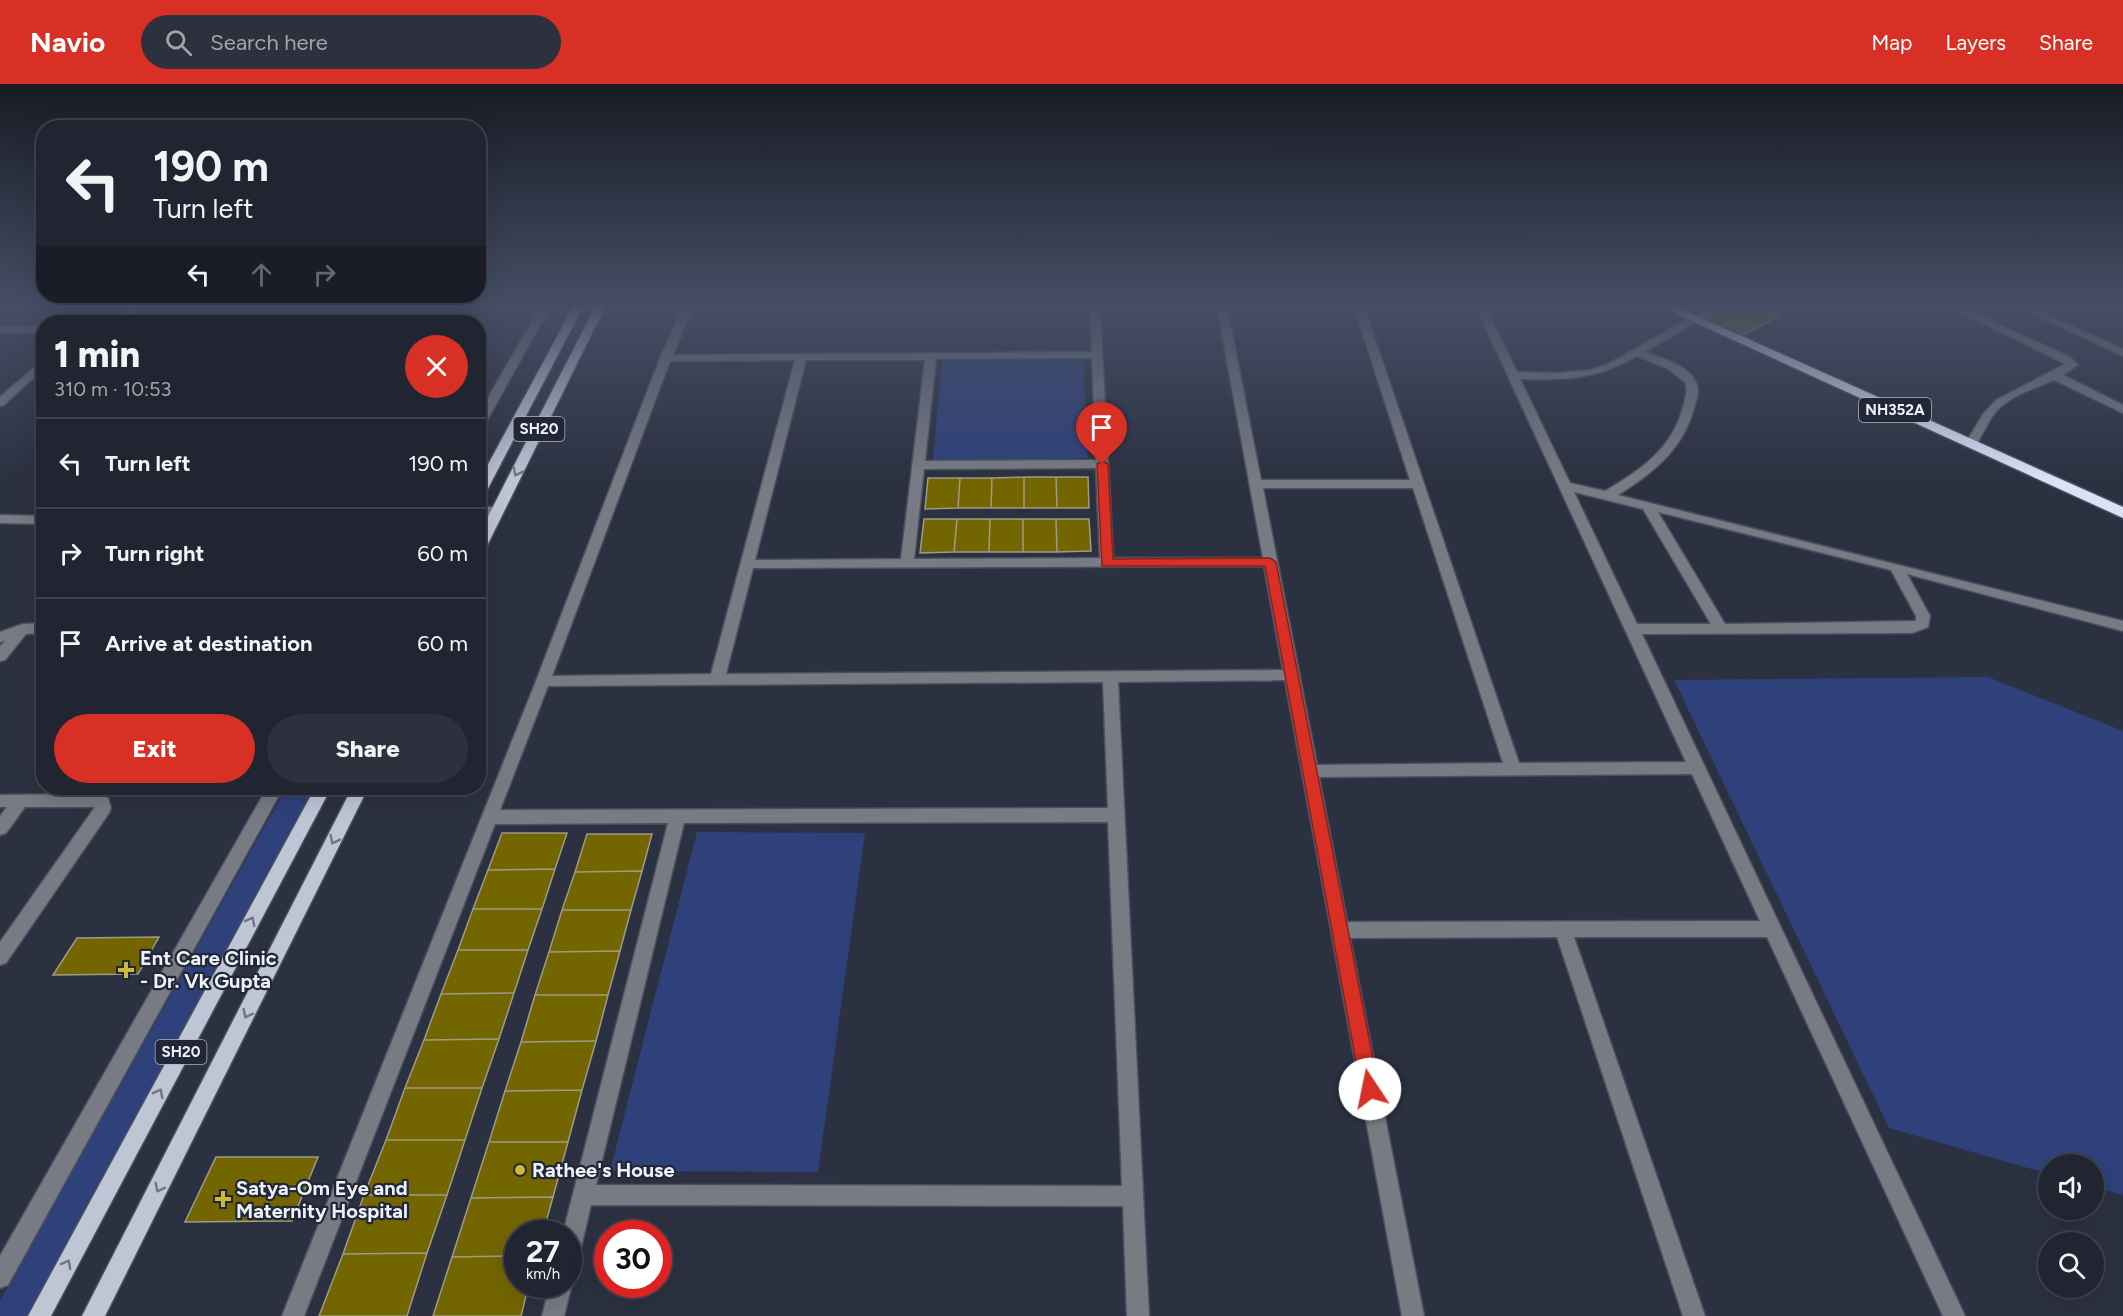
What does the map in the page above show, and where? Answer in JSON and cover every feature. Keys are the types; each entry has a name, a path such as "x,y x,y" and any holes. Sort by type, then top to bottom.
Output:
{"highway":[{"name":"NH352A","path":"1795,364 2121,510"}],"main road":[{"name":"SH20","path":"486,481 548,364"},
{"name":"SH20","path":"486,534 571,364"},
{"name":"SH20","path":"39,1316 319,795"},
{"name":"SH20","path":"93,1316 356,795"}],"street":[{"path":"486,412 513,364"},
{"path":"293,1316 543,681 664,364"},
{"path":"717,680 800,364"},
{"path":"907,564 930,364"},
{"path":"1097,364 1107,563"},
{"path":"1233,364 1413,1316"},
{"path":"1378,364 1513,769"},
{"path":"1507,364 1954,1316"},
{"path":"1512,375 1557,376 1591,372 1615,364"},
{"path":"1607,496 1659,461 1678,438 1688,415 1693,390 1691,382 1684,375 1662,364"},
{"path":"1971,444 1989,414 2000,402 2055,376 2072,364"},
{"path":"1,400 36,369"},
{"path":"2055,376 2123,410"},
{"path":"918,465 1102,464"},
{"path":"1255,484 1418,484"},
{"path":"1563,485 2123,626"},
{"path":"1647,505 1720,627"},
{"path":"486,511 498,511"},
{"path":"0,519 36,520"},
{"path":"747,564 1270,562"},
{"path":"1631,629 1912,628 1923,624 1923,616 1896,567"},
{"path":"0,637 23,629 36,628"},
{"path":"0,656 23,629"},
{"path":"543,681 1292,675"},
{"path":"1110,677 1138,1316"},
{"path":"1310,771 1696,768"},
{"path":"0,801 21,801 58,795"},
{"path":"0,957 103,808 102,802 69,795"},
{"path":"0,1277 271,795"},
{"path":"0,828 21,801"},
{"path":"490,817 1116,815"},
{"path":"577,1220 678,816"},
{"path":"1340,930 1772,929"},
{"path":"1563,930 1694,1316"},
{"path":"584,1195 1133,1196"},
{"path":"554,1316 558,1298"}],"shaded area":[{"path":"942,364 1083,364 1088,458 933,460"},
{"path":"1988,677 2123,731 2123,1195 2104,1190 2104,1154 2038,1154 2038,1171 1889,1128 1674,680"},
{"path":"282,795 310,795 30,1316 0,1316 0,1301"},
{"path":"697,832 865,833 818,1172 610,1171"}],"building":[{"path":"1024,477 1056,477 1057,508 1024,508"},
{"path":"1024,477 1024,508 991,508 992,478"},
{"path":"1056,477 1088,477 1089,508 1057,508"},
{"path":"928,478 960,478 958,508 925,509"},
{"path":"960,478 992,478 991,508 958,508"},
{"path":"924,519 957,519 954,552 920,553"},
{"path":"957,519 990,519 989,552 954,552"},
{"path":"990,519 1023,519 1023,552 989,552"},
{"path":"1023,519 1056,519 1057,552 1023,552"},
{"path":"1056,519 1089,519 1091,551 1057,552"},
{"path":"502,833 567,833 555,869 488,870"},
{"path":"587,834 652,834 642,871 575,872"},
{"path":"555,869 542,909 473,909 488,870"},
{"path":"642,871 631,910 562,910 575,872"},
{"path":"473,909 542,909 528,950 458,950"},
{"path":"562,910 631,910 620,951 549,952"},
{"path":"159,937 138,974 53,975 77,938"},
{"path":"458,950 528,950 514,993 441,994"},
{"path":"620,951 608,995 535,995 549,952"},
{"path":"514,993 499,1039 424,1040 441,994"},
{"path":"535,995 608,995 596,1041 521,1042"},
{"path":"499,1039 482,1088 405,1088 424,1040"},
{"path":"596,1041 582,1090 505,1091 521,1042"},
{"path":"405,1088 482,1088 465,1140 386,1140"},
{"path":"582,1090 568,1142 489,1142 505,1091"},
{"path":"386,1140 465,1140 447,1195 364,1195"},
{"name":"Rathee's House","path":"489,1142 568,1142 553,1197 471,1198"},
{"path":"216,1157 318,1157 292,1221 185,1222"},
{"path":"364,1195 447,1195 427,1253 343,1254"},
{"path":"553,1197 547,1220 504,1220 504,1256 452,1257 471,1198"},
{"path":"427,1253 407,1316 319,1316 343,1254"},
{"path":"504,1256 504,1298 526,1298 521,1316 433,1316 452,1257"}],"place":[{"name":"Ent Care Clinic - Dr. Vk Gupta","path":"126,970"},
{"name":"Rathee's House","path":"520,1170"},
{"name":"Satya-Om Eye and Maternity Hospital","path":"223,1199"}],"route":[{"path":"1102,464 1107,563 1270,562 1370,1089"}]}
